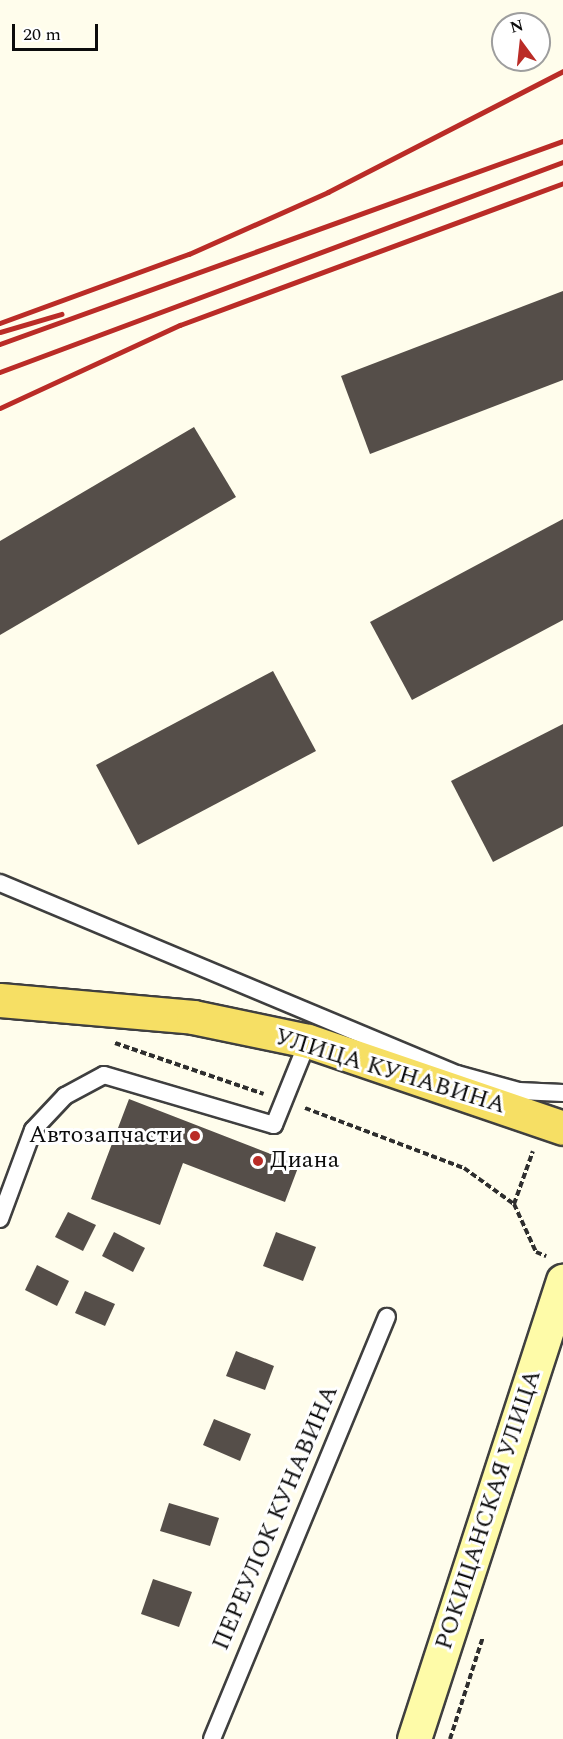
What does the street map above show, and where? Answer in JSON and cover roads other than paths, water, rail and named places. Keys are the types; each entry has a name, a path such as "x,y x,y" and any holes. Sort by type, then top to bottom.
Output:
{"main road":[{"name":"УЛИЦА КУНАВИНА","path":"0,1000 193,1017 308,1041 553,1124"}],"street":[{"name":"РОКИЦАНСКАЯ УЛИЦА","path":"414,1739 559,1270"}],"lane":[{"path":"0,883 457,1074 519,1091 563,1093"},
{"path":"0,1219 33,1130 64,1096 104,1076 274,1125 286,1101 308,1041"},
{"name":"ПЕРЕУЛОК КУНАВИНА","path":"212,1739 387,1317"}],"railway":[{"path":"0,323 189,254 328,192 563,71"},
{"path":"0,344 563,141"},
{"path":"0,372 563,162"},
{"path":"0,408 180,325 563,183"},
{"path":"0,332 61,314"}],"place":[{"name":"Автозапчасти","path":"195,1136"},
{"name":"Диана","path":"258,1161"}]}
